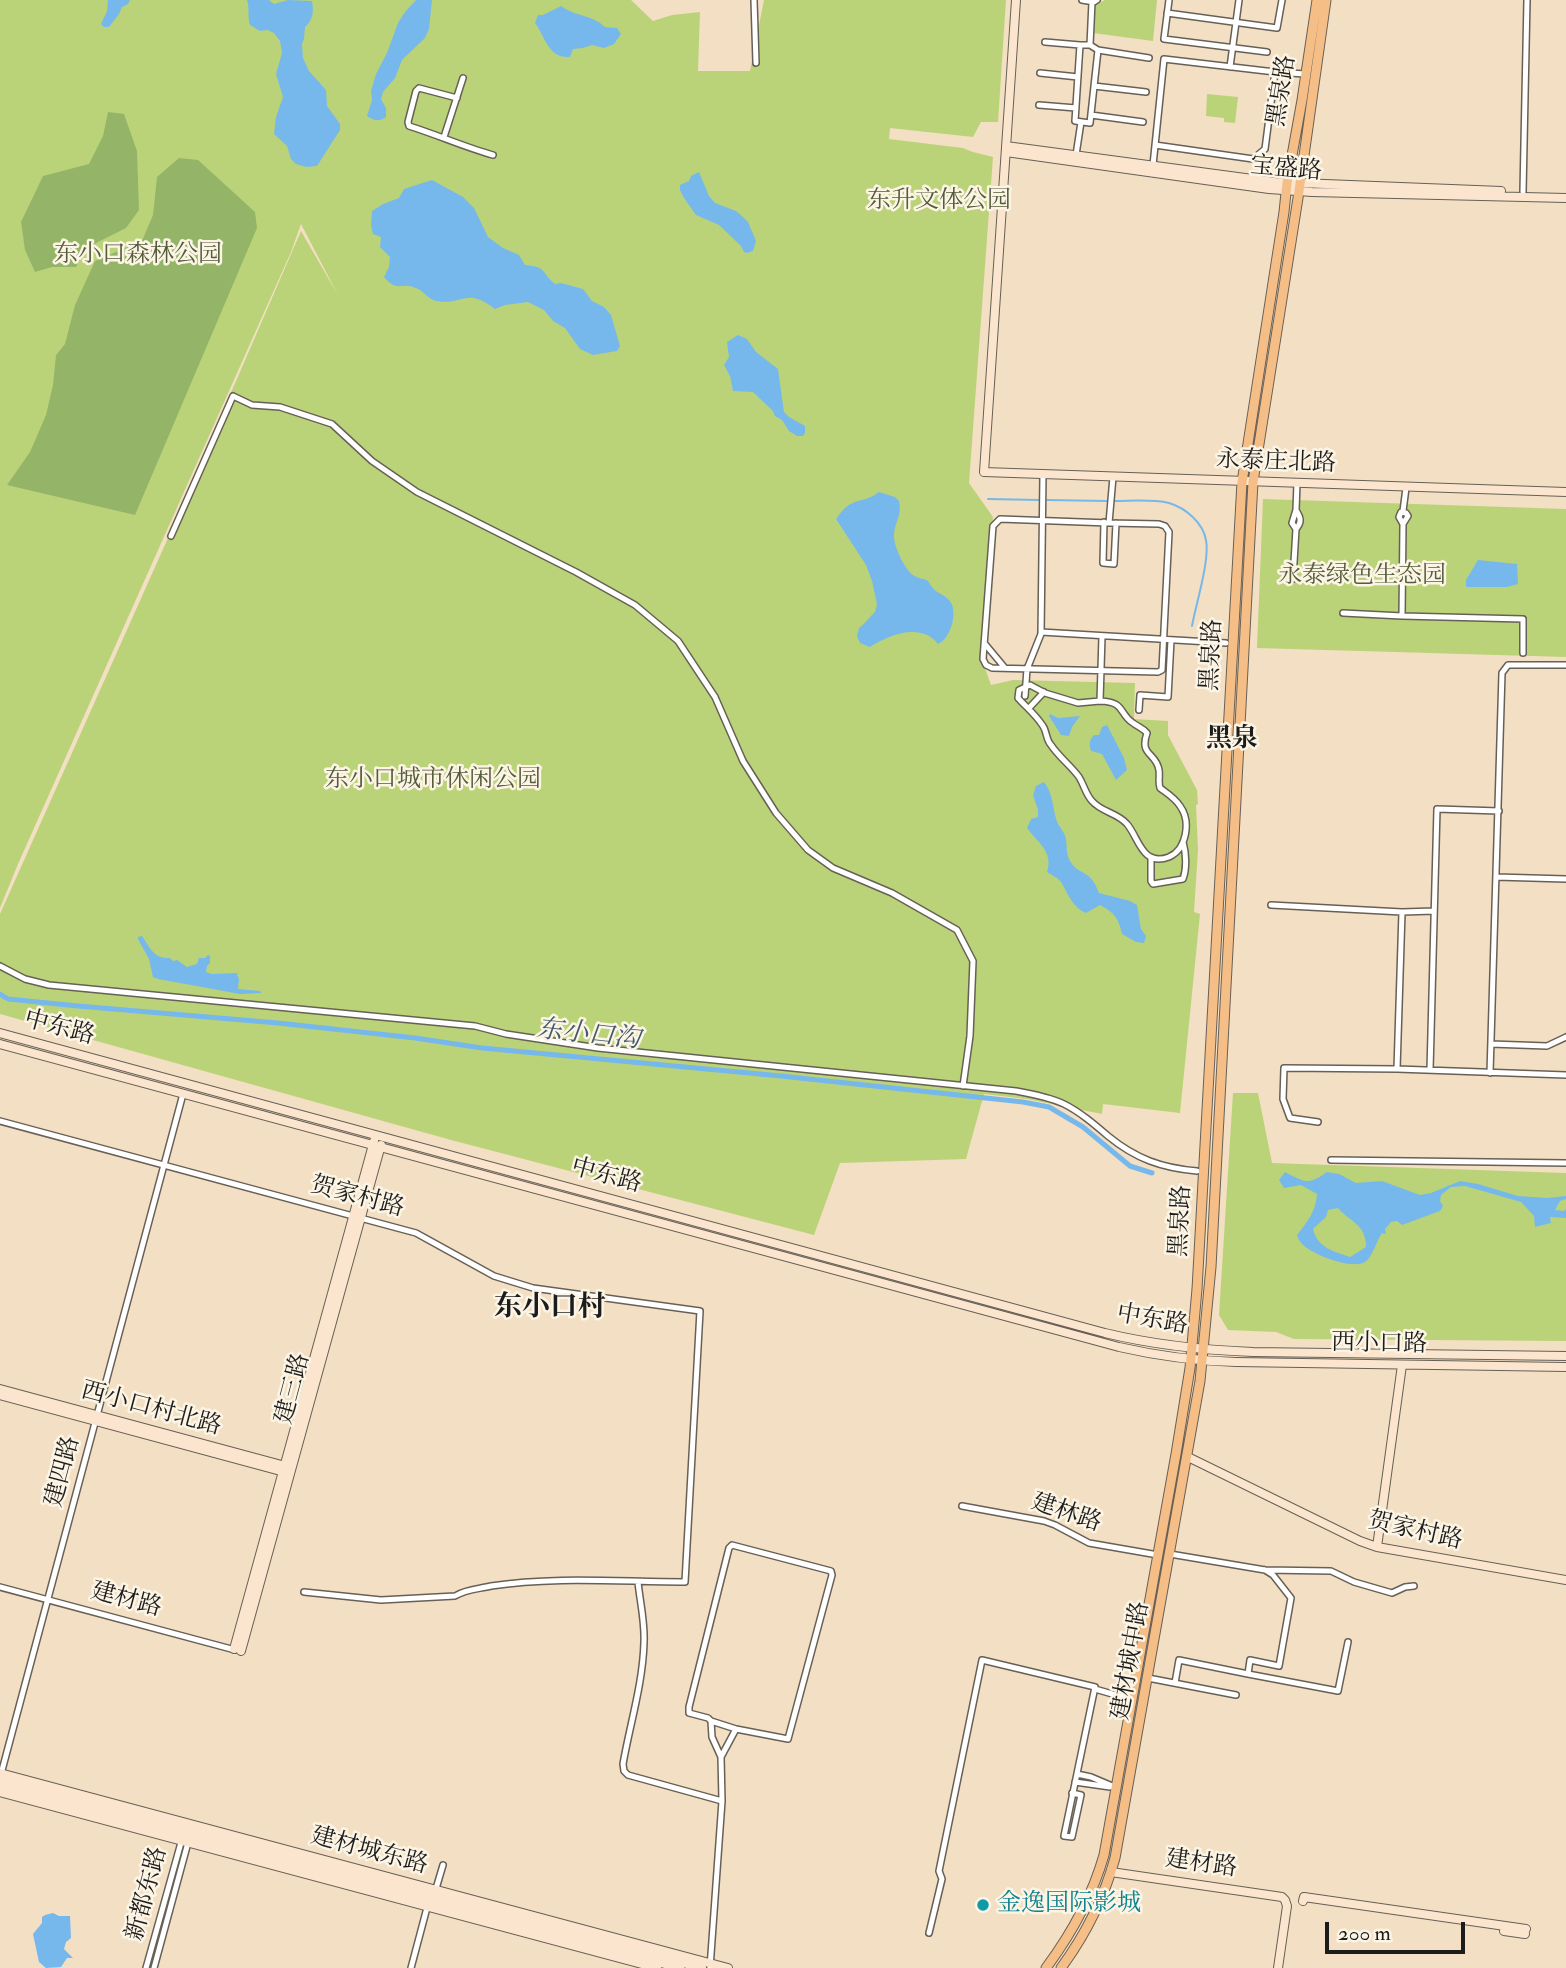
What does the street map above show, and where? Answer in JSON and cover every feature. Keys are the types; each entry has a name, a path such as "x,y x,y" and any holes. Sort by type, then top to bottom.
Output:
{"main road":[{"name":"黑泉路","path":"1191,1360 1242,482 1317,0"},
{"name":"黑泉路","path":"1204,1349 1215,1195 1253,482 1300,187 1326,0"},
{"name":"建材城中路","path":"1060,1968 1091,1921 1111,1872 1171,1555 1204,1349"},
{"name":"建材城中路","path":"1046,1968 1083,1911 1106,1846 1191,1360"},
{"path":"1138,1668 1143,1675 1149,1674"},
{"path":"1135,1688 1137,1684 1143,1684 1146,1690"}],"street":[{"path":"754,0 756,63"},
{"path":"1006,149 1016,0"},
{"path":"1082,0 1091,1 1090,45"},
{"path":"1169,0 1164,39 1267,52"},
{"path":"1230,67 1239,0"},
{"path":"1167,13 1277,28 1282,0"},
{"path":"1523,192 1527,0"},
{"path":"1045,42 1090,45 1098,50 1149,58"},
{"path":"1080,45 1075,121 1090,123 1098,50"},
{"path":"1153,165 1164,59 1305,74"},
{"path":"1155,145 1253,159 1265,149 1275,72"},
{"path":"1040,73 1078,77"},
{"path":"444,137 463,78"},
{"path":"1094,86 1146,92"},
{"path":"457,98 419,88 416,91 409,126 493,155"},
{"path":"1039,105 1076,108"},
{"path":"1091,115 1143,122"},
{"path":"1076,155 1081,122"},
{"name":"宝盛路","path":"1006,149 1153,165 1286,186"},
{"name":"宝盛路","path":"1006,149 1205,178 1222,183 1566,198"},
{"name":"永泰庄北路","path":"1006,149 984,472 1566,492"},
{"name":"宝盛路","path":"1300,187 1566,193"},
{"path":"171,536 233,396 252,405 279,407 332,424 372,461 417,492 576,572 635,605 678,641 715,697 743,761 776,813 807,850 833,868 892,893 957,930 973,961 970,1036 963,1086"},
{"path":"1026,696 1027,669 1041,632 1043,474"},
{"path":"1110,523 1114,564 1103,563 1110,523 1112,477"},
{"path":"1293,579 1296,529 1292,523 1296,510 1297,483"},
{"path":"1402,616 1403,524 1399,517 1403,512 1406,488"},
{"path":"1000,519 1110,523 1159,524 1168,529 1162,670 1027,669 992,668 986,665 984,659 993,526 1000,519"},
{"path":"1343,613 1523,619 1523,653"},
{"path":"1041,632 1226,642"},
{"path":"1100,701 1102,636"},
{"path":"1139,710 1140,695 1168,697 1171,640"},
{"path":"985,644 1006,668"},
{"path":"1490,1073 1502,673 1508,666 1566,665"},
{"path":"1026,685 1034,685 1044,692 1078,703 1100,701 1116,705 1132,723 1146,730 1144,743 1158,766 1160,788 1182,808 1185,827 1183,842 1169,857 1151,857 1140,849 1127,824 1091,801 1078,776 1048,743 1045,729 1017,695 1026,685"},
{"path":"1029,708 1044,692"},
{"path":"1430,1070 1437,809 1499,811"},
{"path":"1151,857 1153,884 1183,879 1183,842"},
{"path":"1496,877 1566,879"},
{"path":"1271,905 1402,912 1434,911"},
{"path":"1397,1069 1402,912"},
{"path":"0,966 25,979 49,985 475,1026 506,1034 598,1048 1016,1091 1064,1104 1089,1119 1139,1158 1200,1174"},
{"name":"中东路","path":"0,1032 1092,1329 1145,1342 1204,1349"},
{"path":"1491,1044 1547,1046 1566,1037"},
{"name":"中东路","path":"0,1044 1119,1347 1191,1360"},
{"path":"1318,1122 1290,1118 1283,1099 1284,1068 1566,1075"},
{"name":"建四路","path":"0,1776 183,1094"},
{"name":"贺家村路","path":"0,1121 416,1234 494,1276 533,1288 700,1311 685,1582 638,1582"},
{"name":"建三路","path":"238,1650 380,1136"},
{"path":"1331,1160 1566,1163"},
{"name":"西小口路","path":"1204,1349 1566,1356"},
{"name":"西小口路","path":"1191,1360 1566,1367"},
{"path":"1377,1547 1402,1364"},
{"name":"西小口村北路","path":"0,1389 287,1470"},
{"name":"西小口村北路","path":"0,1395 96,1418"},
{"name":"贺家村路","path":"1188,1457 1377,1547 1566,1580"},
{"name":"建林路","path":"962,1506 1044,1521 1085,1542 1158,1555"},
{"path":"732,1545 831,1571 788,1739 736,1729 689,1713 729,1548 732,1545"},
{"path":"1171,1555 1265,1570 1331,1571 1354,1582 1392,1593 1414,1586"},
{"path":"1248,1674 1250,1660 1279,1666 1291,1598 1273,1575 1265,1570"},
{"path":"303,1592 381,1600 455,1596 464,1591 502,1585 553,1581 638,1582 645,1638 624,1770 628,1775 722,1801"},
{"name":"建材路","path":"0,1587 238,1650"},
{"path":"1175,1683 1179,1660 1338,1691 1348,1642"},
{"path":"929,1933 942,1879 939,1871 982,1660 1095,1687 1133,1700"},
{"path":"1149,1674 1175,1683 1236,1695"},
{"path":"1072,1793 1081,1795 1072,1837 1064,1836 1072,1793 1095,1689"},
{"path":"707,1967 722,1801 721,1757 712,1737 711,1721"},
{"path":"721,1757 736,1729"},
{"path":"1077,1773 1117,1788"},
{"name":"建材城东路","path":"0,1776 186,1836"},
{"name":"建材城东路","path":"0,1776 680,1968"},
{"path":"1075,1782 1117,1788"},
{"name":"建材城东路","path":"0,1786 186,1836"},
{"name":"建材城东路","path":"0,1792 707,1967 728,1968"},
{"name":"新都东路","path":"146,1968 186,1836"},
{"name":"新都东路","path":"154,1968 186,1836"},
{"path":"411,1968 443,1865"},
{"name":"建材路","path":"1111,1872 1284,1898 1287,1906 1278,1968"},
{"path":"1304,1897 1526,1931 1303,1901 1304,1897"},
{"name":"建材城东路","path":"432,1898 657,1968"}],"green space":[{"path":"0,0 631,0 653,21 672,15 700,12 698,71 750,71 764,0 1006,0 998,122 981,122 973,137 890,128 889,139 963,148 993,157 969,483 993,517 980,654 991,685 1013,680 1135,683 1134,719 1168,721 1168,735 1197,790 1198,850 1194,912 1200,914 1180,1113 1103,1104 1102,1114 1027,1099 984,1094 966,1159 840,1163 814,1235 451,1140 0,1014 0,914 168,538 301,231 338,295 301,224 291,252 0,908"},
{"path":"1105,0 1157,0 1153,41 1093,33 1094,6"},
{"path":"1207,94 1238,97 1235,123 1224,122 1224,118 1206,116"},
{"path":"108,112 124,114 137,151 139,210 126,228 86,248 76,267 52,267 35,272 25,250 21,222 43,176 89,164 103,136"},
{"name":"东小口森林公园","path":"179,158 198,160 255,212 257,228 135,515 7,485 30,452 46,415 56,355 65,344 75,305 95,261 142,241 153,215 157,177"},
{"name":"永泰绿色生态园","path":"1263,499 1566,509 1566,657 1257,648"},
{"path":"1233,1093 1258,1093 1272,1163 1566,1173 1566,1341 1294,1339 1276,1332 1228,1330 1219,1315"}],"water":[{"path":"108,0 130,0 109,27 104,27 101,24 107,11"},
{"path":"247,0 269,0 274,4 288,0 312,1 312,16 305,27 302,44 303,58 309,71 326,90 327,106 340,124 340,130 317,166 296,164 291,159 287,146 274,134 283,97 276,74 282,53 280,41 274,33 268,30 260,31 250,25"},
{"path":"416,0 432,0 429,29 425,38 402,60 395,78 383,92 381,99 386,108 386,117 374,120 367,116 376,74 398,23"},
{"path":"561,6 605,27 617,28 621,34 614,44 604,48 592,45 573,49 570,57 563,57 552,51 535,23 538,15"},
{"path":"699,172 709,196 715,203 736,211 748,222 756,241 753,251 744,252 719,225 696,215 684,198 680,185"},
{"path":"432,180 463,197 474,208 488,237 519,255 525,265 541,269 555,284 583,289 592,301 604,307 611,315 620,346 617,351 593,355 580,349 565,328 553,321 544,310 528,302 495,309 485,302 470,298 437,301 417,288 395,286 388,282 384,277 390,257 380,247 381,237 373,234 372,211 399,198 404,189"},
{"path":"738,335 747,339 756,352 778,369 784,412 805,426 803,436 789,431 782,420 753,392 733,391 724,365 729,357 727,342"},
{"path":"879,492 899,501 900,511 894,539 897,551 907,568 915,576 928,581 933,589 946,597 952,605 950,631 938,644 931,637 914,632 886,638 870,647 860,643 857,636 859,628 875,612 877,604 866,565 836,519 847,506"},
{"path":"1478,560 1517,564 1518,584 1507,587 1466,587 1466,580"},
{"path":"1050,714 1058,718 1080,716 1069,736 1061,735"},
{"path":"1107,725 1124,758 1127,770 1116,780 1102,754 1091,751 1090,747 1092,737 1099,735 1102,727"},
{"path":"1044,782 1065,837 1070,861 1089,876 1099,893 1137,905 1141,929 1146,936 1144,943 1136,942 1122,934 1115,916 1100,905 1086,913 1081,911 1060,881 1047,872 1049,865 1046,853 1027,828 1031,819 1038,817 1033,795 1036,786"},
{"path":"142,936 156,955 177,960 187,967 197,964 199,958 208,955 210,963 206,972 238,973 238,989 261,993 240,994 153,977 149,959 138,939"},
{"path":"1285,1172 1310,1181 1327,1172 1339,1174 1356,1183 1382,1181 1420,1195 1460,1181 1518,1196 1566,1196 1555,1210 1566,1209 1566,1218 1550,1217 1551,1223 1535,1227 1534,1216 1521,1202 1465,1186 1451,1187 1441,1195 1443,1206 1440,1211 1402,1225 1397,1221 1391,1222 1385,1229 1386,1234 1382,1233 1365,1262 1342,1263 1307,1248 1297,1235 1313,1211 1317,1194 1301,1185 1284,1188 1279,1180","holes":["1338,1208 1357,1224 1365,1239 1366,1247 1350,1257 1322,1245 1313,1229 1326,1217 1328,1210"]},
{"path":"53,1913 70,1916 71,1938 64,1949 73,1958 67,1958 61,1967 46,1968 39,1962 33,1934 42,1923 42,1917"}],"waterway":[{"path":"988,499 1039,500"},
{"path":"1047,500 1107,501"},
{"path":"1115,501 1169,503 1187,512 1201,528 1207,549 1192,626"},
{"name":"东小口沟","path":"0,994 8,999 278,1023 482,1048 1023,1102 1049,1107 1083,1127 1130,1166 1152,1173"}],"place":[{"name":"金逸国际影城","path":"983,1905"}],"district":[{"name":"黑泉","path":"1232,740"},
{"name":"东小口村","path":"550,1309"}],"park label":[{"name":"东升文体公园","path":"939,202"},
{"name":"东小口城市休闲公园","path":"433,781"}]}
